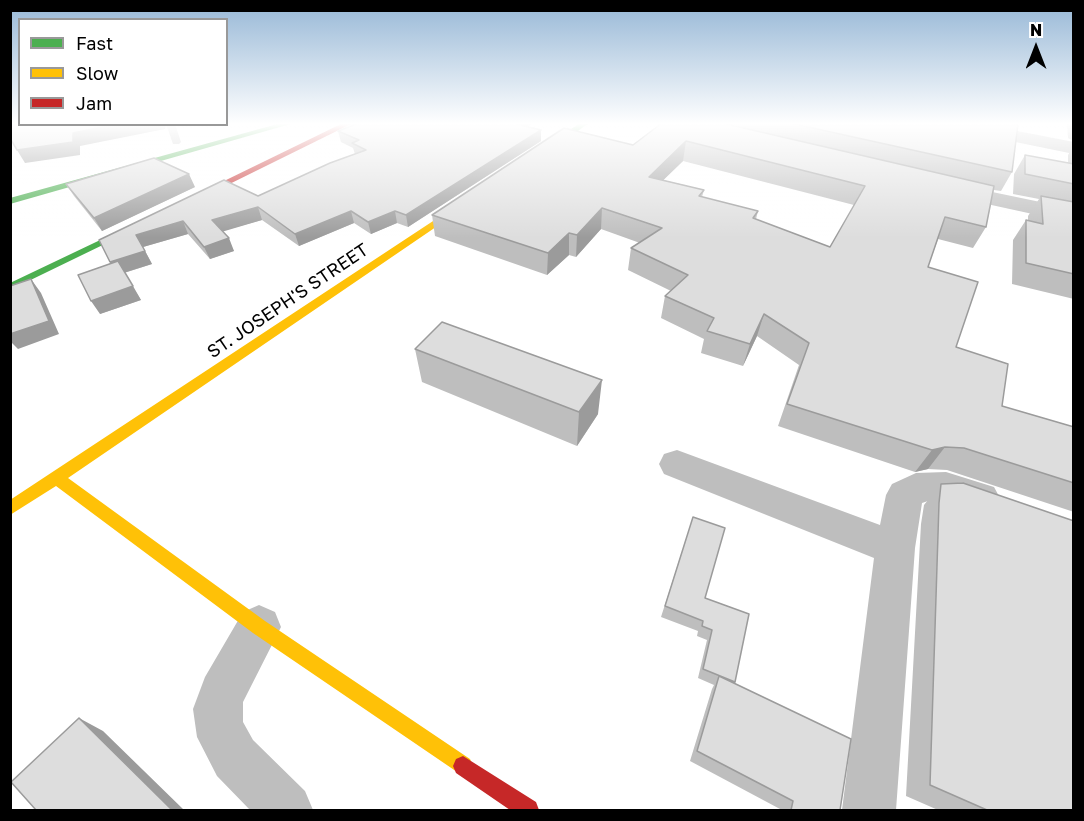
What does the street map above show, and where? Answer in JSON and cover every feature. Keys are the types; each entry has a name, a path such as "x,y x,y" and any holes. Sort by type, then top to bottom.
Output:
{"main road":[{"path":"55,174 103,161"},
{"path":"10,201 152,161"},
{"path":"178,206 270,161"},
{"name":"ST. JOSEPH'S STREET","path":"10,510 487,189"},
{"path":"10,287 158,216"},
{"path":"57,478 259,627 528,810"}],"street":[{"path":"925,184 1074,216"},
{"path":"677,464 895,548"},
{"path":"869,810 895,548 905,495 916,488 945,487 1016,511"},
{"path":"259,627 222,694 217,709 218,722 222,737 235,758 286,810"}],"building":[{"path":"143,161 161,161 189,174 94,218 66,184"},
{"path":"491,161 406,215 395,211 368,222 351,211 295,234 258,207 212,220 229,238 204,247 183,221 136,235 145,251 110,262 99,240 224,180 258,196 330,163"},
{"path":"513,161 665,161 649,177 704,190 699,196 758,211 753,218 830,247 865,186 767,161 887,161 994,186 986,227 945,217 928,267 978,282 956,347 1008,364 1002,406 1074,427 1074,483 964,448 945,447 932,450 787,404 809,343 764,314 750,344 707,331 714,318 665,296 688,275 631,248 662,228 602,208 577,235 569,233 548,253 432,215"},
{"path":"964,161 1013,161 1012,172"},
{"path":"1025,161 1059,161 1074,164 1074,184 1025,174"},
{"path":"1041,196 1074,202 1074,274 1026,263 1026,220 1043,224"},
{"path":"118,261 133,286 91,301 78,275"},
{"path":"31,279 49,321 10,334 10,286"},
{"path":"442,322 602,380 579,412 415,349"},
{"path":"963,483 1074,521 1074,810 987,810 930,785 941,484"},
{"path":"693,517 725,528 705,598 749,614 735,682 703,669 712,630 702,626 703,621 665,606"},
{"path":"719,676 851,739 840,810 791,810 793,801 697,751"},
{"path":"79,718 172,810 36,810 11,782"}],"traffic: fast":[{"path":"10,201 152,161"},
{"path":"10,287 141,224"}],"traffic: slow":[{"path":"10,509 471,199"},
{"path":"57,478 259,627 463,766"}],"traffic: jam":[{"path":"188,201 270,161"},
{"path":"463,766 528,810"}]}
